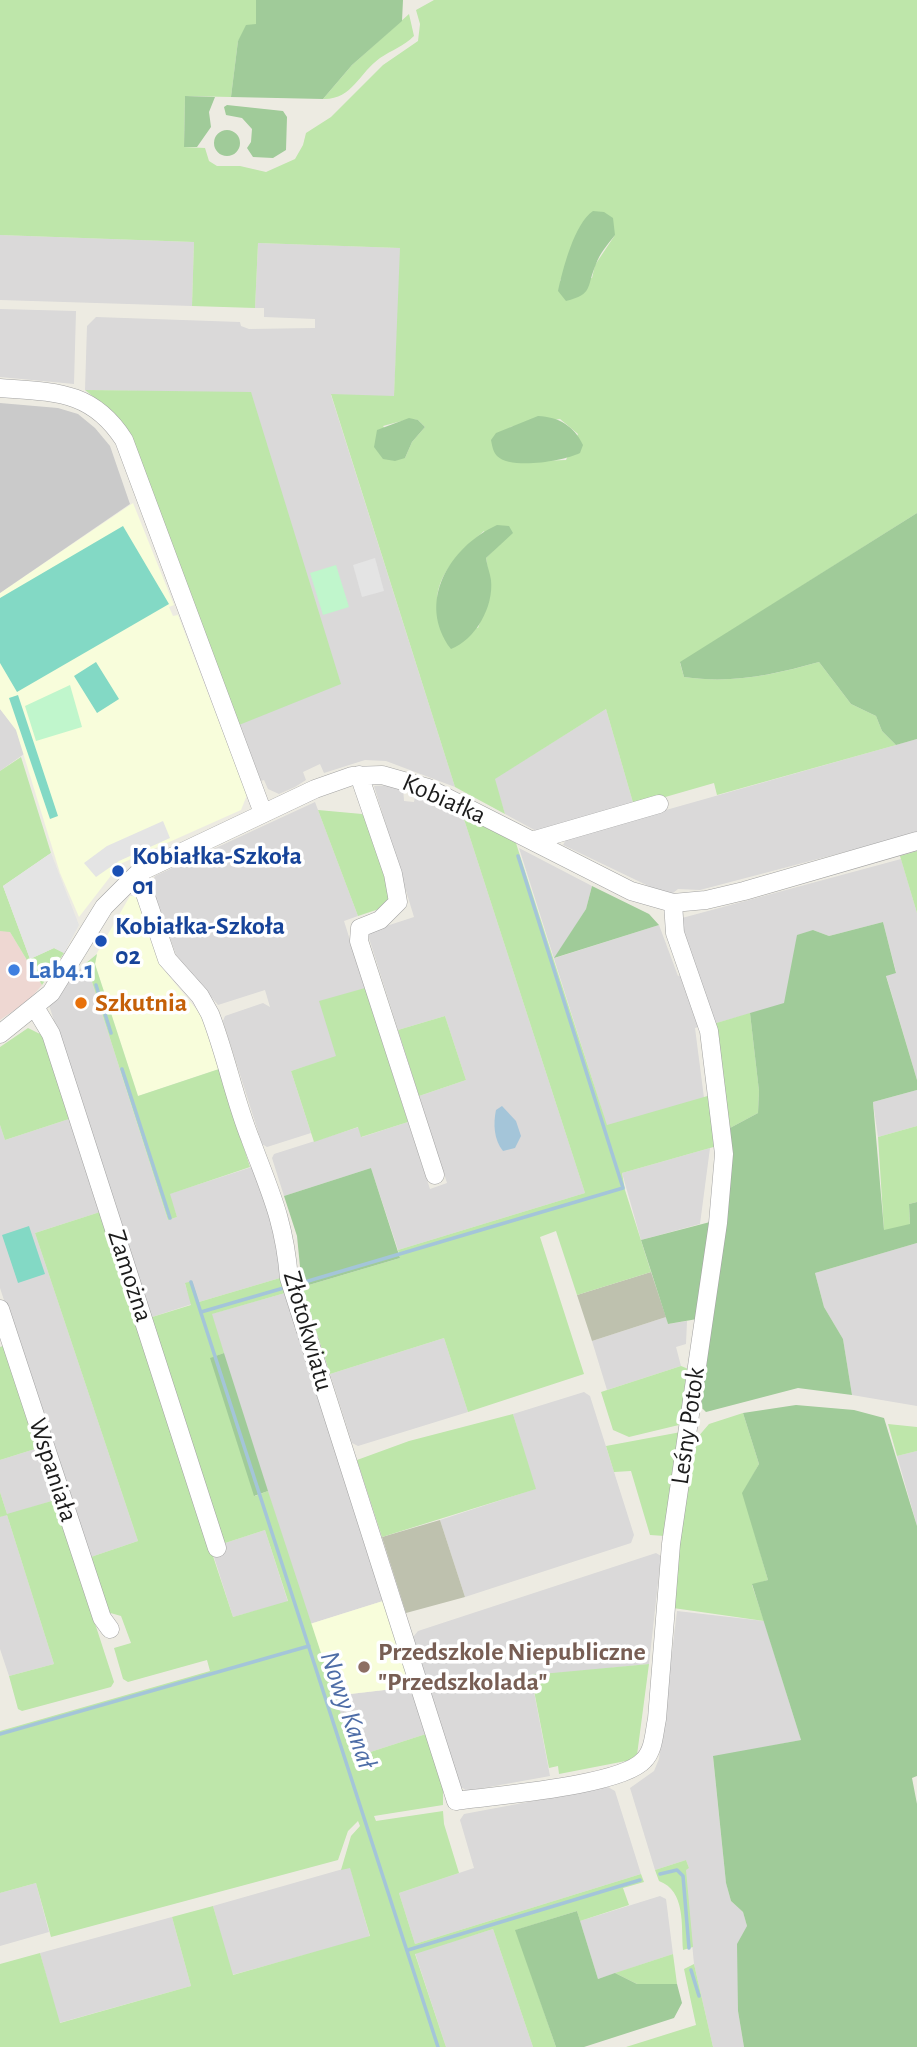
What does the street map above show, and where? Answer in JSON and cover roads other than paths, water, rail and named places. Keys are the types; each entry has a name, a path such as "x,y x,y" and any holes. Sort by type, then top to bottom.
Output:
{"street":[{"path":"0,388 80,399 98,409 120,434 264,813"},
{"path":"359,775 393,874 398,902 380,920 360,928 359,941 435,1175"},
{"name":"Kobiałka","path":"0,1034 36,1009 62,980 104,907 138,873 333,782 359,775 382,775 411,782 535,839 631,891 673,903 706,900 744,891 917,841"},
{"path":"535,839 659,804"},
{"name":"Złotokwiatu","path":"138,873 167,959 200,996 213,1022 249,1138 264,1169 284,1231 291,1285 456,1801"},
{"name":"Leśny Potok","path":"456,1801 617,1777 634,1769 646,1759 652,1747 657,1719 671,1544 691,1425 724,1169 723,1132 709,1031 675,933 673,903"},
{"name":"Zamożna","path":"36,1009 56,1047 217,1548"},
{"name":"Wspaniała","path":"0,1309 102,1618 110,1629"}],"waterway":[{"path":"298,1284 623,1188 518,856"},
{"path":"96,985 111,1033"},
{"path":"122,1069 170,1218"},
{"name":"Nowy Kanał","path":"191,1282 438,2047"},
{"path":"201,1312 287,1287"},
{"name":"Nowy Kanał","path":"0,1734 309,1646"},
{"path":"660,1874 677,1870 683,1876 689,1948"},
{"path":"408,1950 640,1880"},
{"path":"691,1970 699,1996"}],"place":[{"name":"Kobiałka-Szkoła 01","path":"118,871"},
{"name":"Kobiałka-Szkoła 02","path":"101,941"},
{"name":"Lab4.1","path":"14,970"},
{"name":"Szkutnia","path":"81,1003"},
{"name":"Przedszkole Niepubliczne \"Przedszkolada\"","path":"364,1667"}]}
